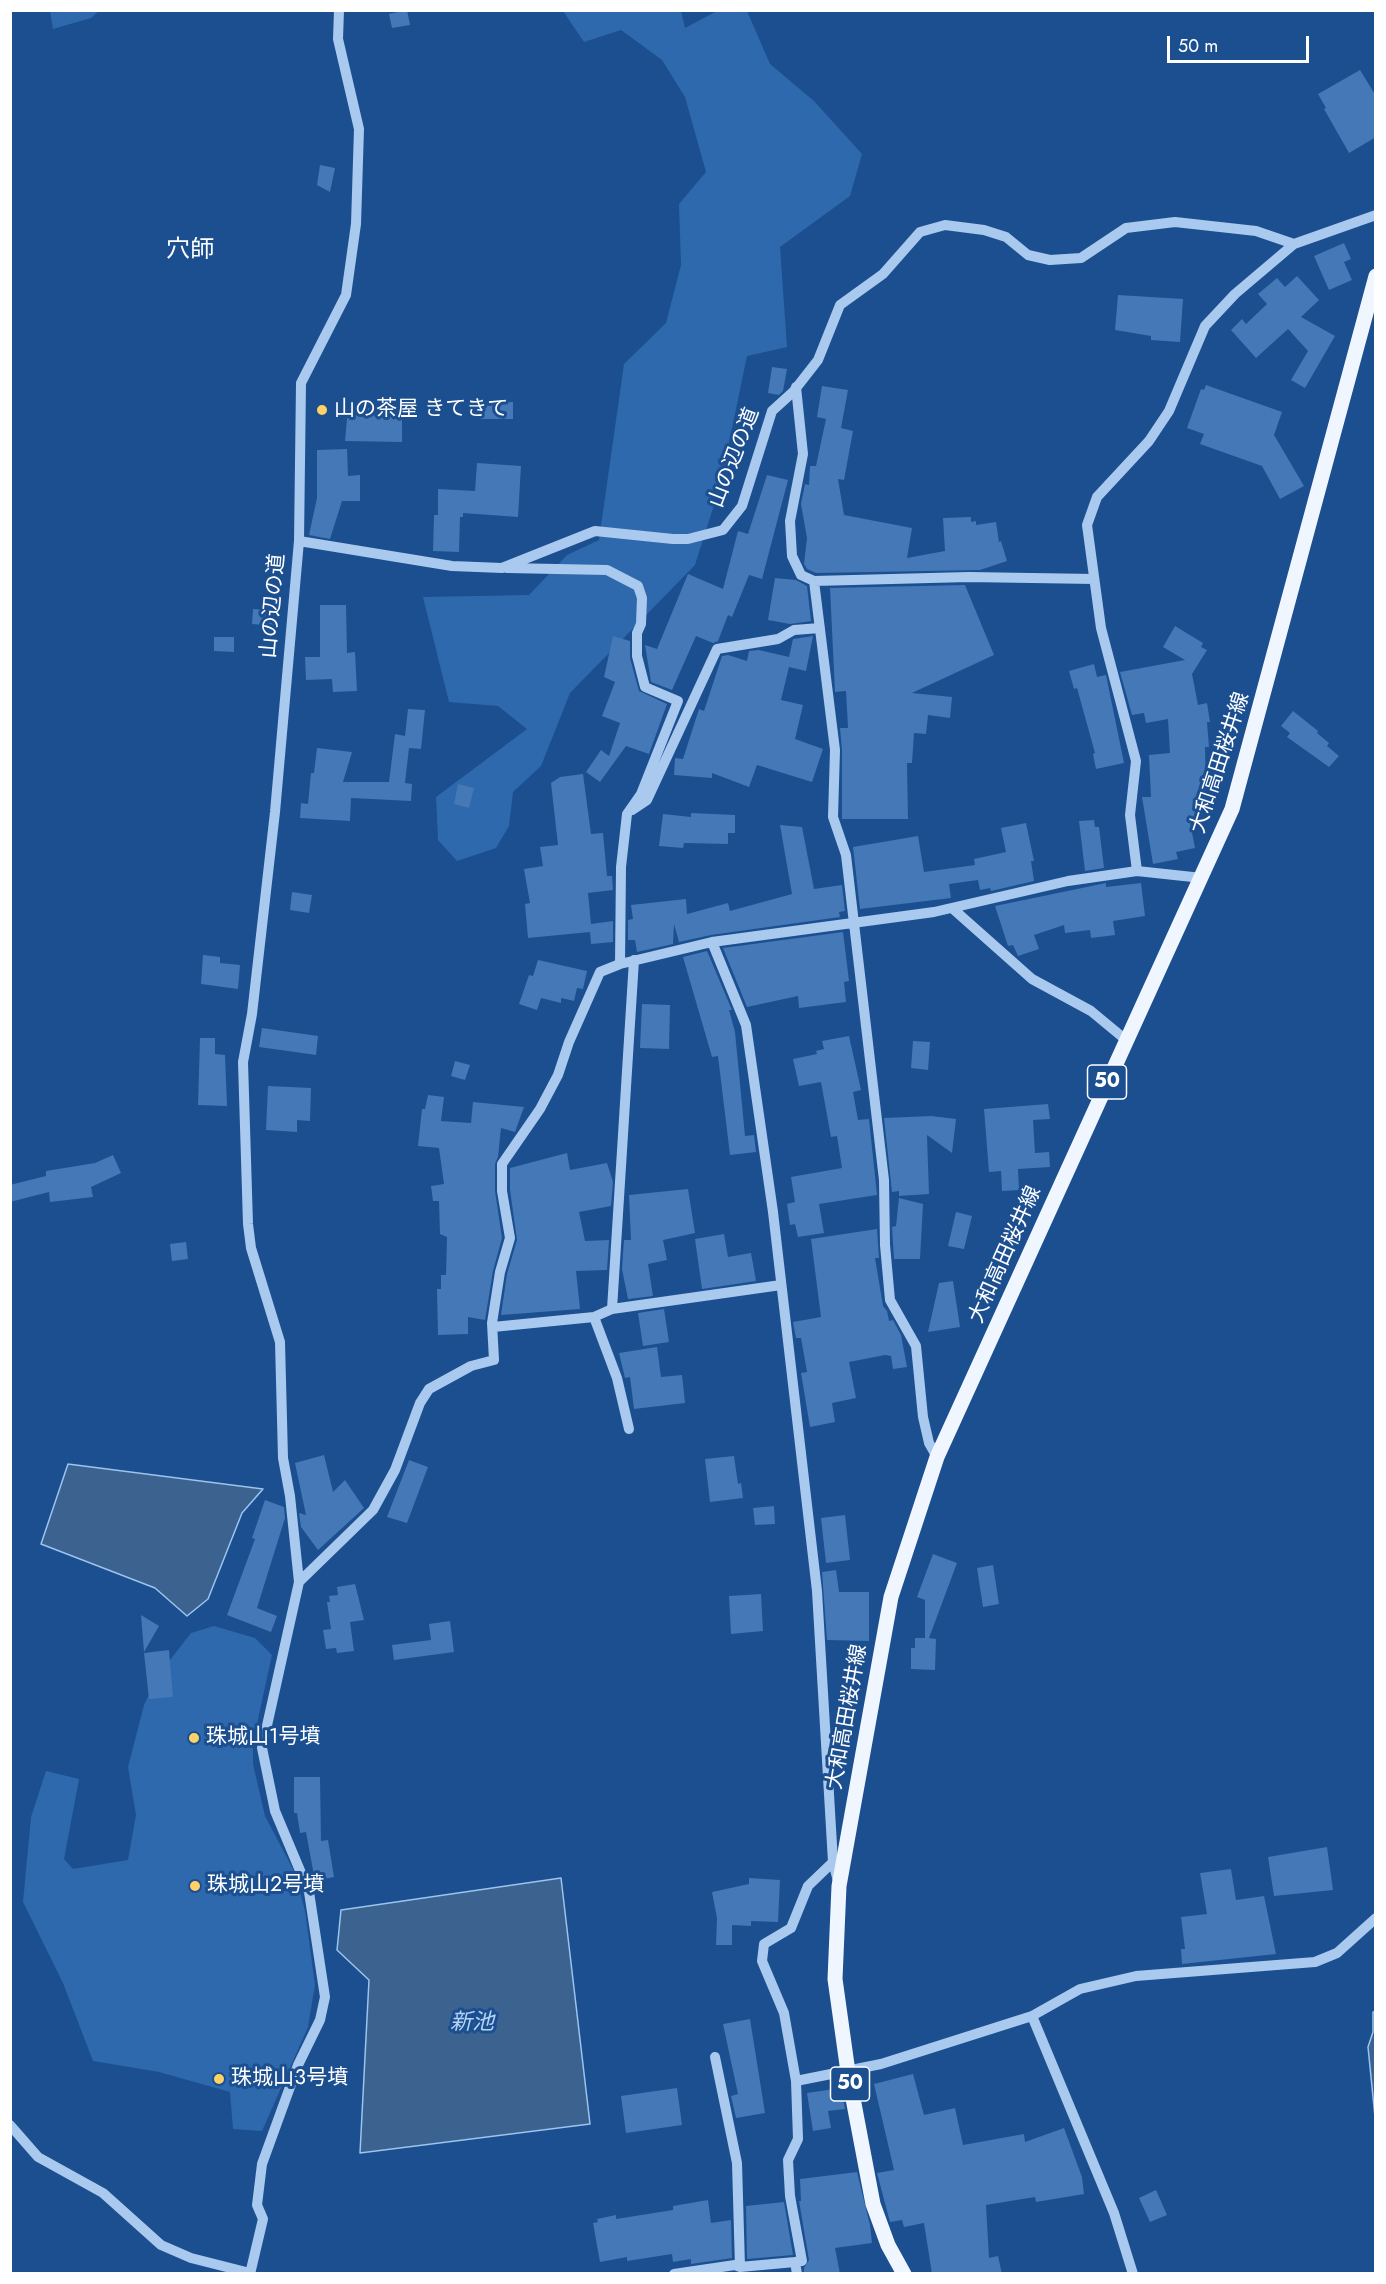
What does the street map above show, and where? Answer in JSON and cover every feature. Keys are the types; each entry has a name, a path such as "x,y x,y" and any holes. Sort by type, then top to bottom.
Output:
{"main road":[{"name":"大和高田桜井線","path":"904,2274 888,2245 873,2204 848,2072 835,1979 839,1886 891,1597 937,1456 1232,809 1376,276"}],"street":[{"path":"299,541 301,383 346,295 356,224 359,129 338,39 339,10"},
{"path":"1137,871 1130,815 1136,761 1101,628 1087,525 1097,497 1149,441 1169,411 1205,326 1235,294 1294,244 1376,215"},
{"name":"山の辺の道","path":"299,1582 290,1496 283,1458 280,1342 251,1248 244,1129 243,1062 252,1014 275,813 299,541 452,566 502,568 595,531 688,539 723,530 742,506 772,411 818,360 840,305 883,274 920,232 945,225 984,230 1006,237 1028,255 1050,260 1081,258 1126,228 1175,222 1256,231 1294,244"},
{"path":"796,387 803,454 790,521 792,556 801,575 814,581 969,577 1094,579"},
{"path":"502,568 607,570 638,586 642,598 641,624 637,633 637,656 645,687 678,701 641,794 627,814 621,867 620,964"},
{"path":"814,581 836,750 833,817 846,855 855,923 865,1035 884,1180 885,1245 890,1300 916,1346 923,1417 929,1443 937,1456"},
{"path":"627,814 647,800 717,649 778,639 794,630 820,628"},
{"path":"10,2125 38,2157 103,2193 161,2245 191,2258 250,2273 263,2219 257,2205 262,2164 298,2065 320,2020 325,1997 309,1892 275,1811 262,1748 299,1582 373,1510 395,1470 420,1403 429,1389 471,1366 494,1360 493,1327 500,1272 510,1238 502,1191 502,1164 540,1109 558,1075 569,1042 600,972 634,960 712,942 952,908 1068,881 1137,871 1202,878"},
{"path":"952,908 1032,980 1091,1011 1126,1041"},
{"path":"712,942 746,1025 781,1285 816,1591 833,1862 839,1886"},
{"path":"612,1309 634,960"},
{"path":"493,1327 594,1317 612,1309 781,1285"},
{"path":"594,1317 617,1378 629,1429"},
{"path":"674,2274 735,2265 796,2268 802,2261 790,2196 788,2160 798,2139 796,2081 784,2013 762,1961 764,1944 791,1928 808,1886 833,1862"},
{"path":"796,2081 848,2072 1032,2016 1080,1989 1136,1976 1315,1962 1337,1953 1376,1918"},
{"path":"1032,2016 1114,2212 1133,2274"},
{"path":"715,2057 737,2163 740,2267"}],"shaded area":[{"path":"50,10 99,11 91,18 53,29"},
{"path":"563,11 681,11 685,28 717,11 747,11 770,64 814,101 862,154 850,196 780,247 787,347 747,356 720,486 695,565 570,693 541,766 513,792 509,826 496,848 457,861 438,840 436,797 527,729 498,706 449,702 423,597 529,595 567,555 599,540 624,364 666,323 681,265 679,204 706,172 685,97 662,60 621,30 584,42"},
{"path":"214,1626 255,1638 272,1655 253,1742 253,1764 265,1816 295,1873 305,1911 315,1985 308,2027 262,2131 233,2129 230,2092 159,2072 93,2061 63,1983 23,1902 31,1817 46,1771 79,1779 64,1859 73,1869 128,1860 136,1815 128,1767 144,1705 159,1674 191,1633"}],"water":[{"path":"68,1464 263,1489 242,1513 208,1599 187,1616 155,1588 41,1544"},
{"name":"新池","path":"561,1878 590,2124 360,2153 369,1980 337,1950 341,1910"},
{"path":"1373,2012 1376,2012 1375,2117 1368,2047 1373,2032"}],"building":[{"path":"407,10 410,25 392,28 389,14"},
{"path":"1360,70 1376,96 1376,137 1349,153 1318,94"},
{"path":"320,165 335,168 330,192 317,185"},
{"path":"1344,243 1351,259 1344,262 1352,280 1329,290 1314,256"},
{"path":"1297,276 1319,300 1301,317 1335,336 1305,388 1291,380 1308,351 1288,329 1256,358 1231,330 1242,319 1246,324 1267,304 1258,294 1277,278 1285,287"},
{"path":"1118,295 1183,299 1180,342 1151,340 1151,336 1115,330"},
{"path":"772,367 787,369 783,391 779,395 768,393"},
{"path":"1206,385 1282,412 1274,435 1304,486 1280,499 1262,466 1200,444 1204,434 1187,428 1201,389 1204,390"},
{"path":"822,386 848,390 841,428 853,431 844,480 838,479 844,515 912,528 907,558 945,551 943,518 971,517 971,522 976,521 976,525 996,522 999,542 1001,541 1007,561 980,570 816,573 807,569 804,564 807,538 801,504 805,484 809,485 810,466 816,466 826,419 817,417"},
{"path":"479,402 513,402 513,419 479,419"},
{"path":"348,408 378,408 378,416 402,416 402,442 345,441"},
{"path":"347,449 348,476 360,475 360,501 342,501 330,539 309,535 317,498 317,450"},
{"path":"477,463 521,466 518,517 463,513 463,517 460,517 459,552 433,551 434,515 438,515 438,489 475,491"},
{"path":"767,475 788,480 762,579 749,575 732,617 728,615 718,641 713,643 696,636 672,690 651,682 645,645 657,649 688,574 723,589 738,531 748,534"},
{"path":"775,578 796,580 807,586 811,621 790,624 768,620"},
{"path":"965,585 994,655 912,693 952,697 950,718 928,715 926,734 914,733 912,763 907,763 908,819 842,819 840,728 848,728 846,691 835,692 830,588"},
{"path":"320,605 346,605 347,653 355,652 357,691 333,692 332,679 306,680 305,657 320,657"},
{"path":"253,609 276,611 274,626 252,624"},
{"path":"1175,626 1203,643 1201,647 1207,650 1192,674 1198,705 1207,703 1210,722 1207,722 1209,747 1205,747 1206,791 1215,802 1190,822 1195,848 1176,852 1178,859 1153,864 1142,797 1151,797 1149,755 1170,753 1168,719 1146,723 1144,713 1132,715 1120,672 1185,660 1163,647"},
{"path":"613,636 630,641 630,658 639,691 667,704 649,754 626,746 600,782 586,772 601,750 609,756 620,723 602,716 615,682 604,677"},
{"path":"813,636 806,671 789,667 781,700 803,705 795,739 823,749 812,782 757,765 749,787 712,773 712,778 674,775 675,758 683,759 699,709 704,711 722,656 728,655 747,661 749,651 759,650 789,657 793,639"},
{"path":"214,637 234,637 234,652 214,651"},
{"path":"1094,664 1097,677 1106,675 1124,763 1096,769 1093,754 1095,753 1077,688 1074,689 1069,671"},
{"path":"408,709 425,710 421,749 409,748 405,783 412,784 411,801 351,798 350,821 300,818 301,803 308,804 311,773 314,773 317,748 352,752 343,782 389,782 395,734 405,736"},
{"path":"1293,711 1318,731 1317,733 1329,743 1327,746 1339,756 1329,767 1287,737 1290,733 1281,726"},
{"path":"583,774 591,834 603,833 607,876 612,876 613,890 588,893 591,924 613,921 613,942 591,944 590,932 528,938 525,904 530,903 524,869 543,866 540,847 558,845 551,783 560,777"},
{"path":"458,784 474,788 469,808 454,804"},
{"path":"691,813 735,815 735,833 728,833 728,844 684,843 683,848 659,846 663,814 691,817"},
{"path":"1094,820 1095,827 1099,827 1104,868 1085,871 1079,821"},
{"path":"1026,823 1034,861 1031,861 1034,881 991,891 990,888 980,890 978,880 949,884 951,898 860,909 853,847 918,836 924,872 975,865 974,859 1006,852 1001,828"},
{"path":"780,825 802,827 814,889 842,885 845,911 839,912 840,917 711,935 679,942 674,924 673,944 637,952 635,940 628,940 628,920 633,919 631,905 686,899 687,914 728,903 730,911 792,894"},
{"path":"1106,883 1106,887 1141,883 1145,916 1113,921 1115,935 1091,938 1090,930 1065,933 1064,925 1034,935 1039,949 1018,956 1013,945 1008,946 995,906"},
{"path":"292,892 312,895 309,913 290,910"},
{"path":"843,932 849,981 844,982 846,1002 799,1008 798,996 747,1007 723,948"},
{"path":"707,951 732,1010 729,1010 735,1032 745,1136 754,1135 756,1152 730,1155 718,1056 712,1057 683,957"},
{"path":"203,955 220,957 220,963 240,965 238,989 201,984"},
{"path":"538,960 587,971 583,989 577,988 574,1001 561,998 561,1003 541,998 537,1010 519,1004 529,975 533,976"},
{"path":"642,1004 670,1005 669,1049 640,1048"},
{"path":"262,1028 318,1036 316,1055 259,1047"},
{"path":"849,1036 861,1090 853,1092 858,1120 869,1119 877,1195 819,1204 824,1233 798,1237 795,1224 790,1225 787,1204 795,1202 791,1177 842,1168 837,1136 831,1137 821,1082 799,1086 793,1059 817,1054 816,1051 824,1049 822,1041"},
{"path":"200,1038 215,1038 215,1054 225,1055 227,1106 198,1105"},
{"path":"913,1041 930,1042 928,1070 911,1068"},
{"path":"455,1061 470,1065 465,1080 451,1076"},
{"path":"268,1086 311,1088 310,1121 297,1120 297,1132 266,1130"},
{"path":"428,1095 444,1097 441,1121 471,1123 473,1102 524,1107 515,1132 501,1128 498,1157 495,1164 495,1191 502,1238 493,1271 485,1320 468,1317 468,1334 438,1335 437,1289 441,1289 441,1275 446,1275 447,1237 440,1234 439,1201 433,1201 431,1186 444,1184 439,1148 418,1146 422,1109 425,1109"},
{"path":"1048,1104 1050,1119 1033,1120 1035,1153 1049,1152 1050,1167 1018,1169 1019,1190 1002,1191 1001,1171 989,1172 984,1109"},
{"path":"931,1116 956,1119 952,1153 927,1135 929,1194 899,1196 899,1191 892,1192 884,1118"},
{"path":"567,1153 570,1170 607,1163 613,1182 611,1206 579,1212 585,1241 609,1240 607,1270 576,1271 580,1309 501,1315 507,1274 517,1240 510,1190 510,1168"},
{"path":"113,1155 121,1173 91,1187 93,1197 50,1202 49,1192 10,1202 10,1185 46,1176 46,1171 95,1163"},
{"path":"688,1189 695,1233 663,1240 667,1260 648,1264 653,1296 628,1299 622,1269 624,1240 631,1240 629,1195"},
{"path":"899,1198 923,1204 920,1259 894,1259 892,1227 896,1226"},
{"path":"956,1212 972,1216 964,1249 948,1246"},
{"path":"877,1229 879,1258 875,1258 883,1306 887,1311 889,1321 893,1320 901,1335 907,1367 893,1369 891,1356 885,1355 849,1362 856,1398 832,1403 835,1422 810,1427 801,1373 807,1372 801,1338 796,1338 793,1322 821,1317 811,1239"},
{"path":"724,1234 728,1257 751,1253 756,1281 702,1289 695,1239"},
{"path":"186,1242 188,1259 172,1261 170,1244"},
{"path":"953,1281 960,1327 928,1332 939,1283"},
{"path":"664,1309 669,1342 643,1346 638,1313"},
{"path":"657,1347 661,1377 682,1375 685,1403 634,1409 630,1377 625,1378 619,1353"},
{"path":"324,1455 333,1492 345,1480 364,1508 318,1550 301,1527 299,1513 306,1515 295,1463"},
{"path":"734,1456 738,1484 741,1483 743,1498 710,1502 705,1459"},
{"path":"409,1460 428,1467 407,1523 387,1517"},
{"path":"265,1500 284,1507 285,1518 257,1608 277,1616 271,1632 227,1615 255,1539 252,1538"},
{"path":"774,1506 775,1524 755,1525 753,1508"},
{"path":"845,1515 850,1560 826,1563 821,1518"},
{"path":"933,1554 957,1563 929,1638 936,1639 935,1670 911,1669 911,1648 915,1648 915,1638 925,1638 925,1600 917,1597"},
{"path":"993,1565 999,1604 983,1607 977,1568"},
{"path":"836,1570 839,1592 869,1592 869,1641 827,1640 822,1572"},
{"path":"355,1584 364,1620 350,1622 354,1651 337,1653 336,1648 326,1649 323,1630 331,1629 327,1602 330,1602 329,1596 338,1595 337,1587"},
{"path":"761,1594 763,1631 731,1634 729,1596"},
{"path":"141,1615 159,1626 144,1652"},
{"path":"450,1621 454,1652 394,1660 392,1645 431,1640 429,1624"},
{"path":"169,1650 173,1697 149,1699 144,1653"},
{"path":"294,1777 320,1777 321,1841 328,1840 334,1877 315,1881 306,1832 300,1833 297,1813 294,1813"},
{"path":"1327,1847 1333,1890 1274,1896 1268,1857"},
{"path":"1231,1869 1236,1900 1264,1896 1276,1954 1182,1964 1181,1949 1185,1949 1181,1917 1207,1914 1200,1873"},
{"path":"749,1878 780,1880 778,1922 751,1921 751,1926 732,1925 732,1945 716,1945 717,1918 712,1892 749,1884"},
{"path":"750,2019 765,2113 736,2118 731,2096 738,2094 723,2024"},
{"path":"913,2074 924,2115 955,2108 963,2145 1024,2134 1025,2142 1064,2128 1082,2177 1084,2194 1036,2202 1035,2197 986,2205 989,2258 998,2256 1002,2274 932,2274 924,2223 904,2227 902,2220 890,2222 877,2173 894,2170 874,2084"},
{"path":"677,2088 682,2125 626,2133 621,2096"},
{"path":"841,2088 845,2109 828,2111 831,2128 813,2131 807,2093"},
{"path":"857,2172 872,2243 835,2248 840,2274 804,2274 804,2268 809,2260 799,2201 801,2201 800,2179"},
{"path":"1156,2190 1167,2215 1150,2222 1139,2198"},
{"path":"708,2200 711,2223 731,2220 732,2258 691,2264 691,2259 673,2262 672,2254 627,2261 627,2257 600,2262 593,2223 598,2222 597,2219 616,2215 616,2219 673,2210 673,2206"},
{"path":"784,2202 793,2255 747,2259 746,2206"}],"place":[{"name":"山の茶屋 きてきて","path":"322,410"},
{"name":"珠城山1号墳","path":"194,1738"},
{"name":"珠城山２号墳","path":"195,1886"},
{"name":"珠城山３号墳","path":"219,2079"}],"district":[{"name":"穴師","path":"190,251"}]}
